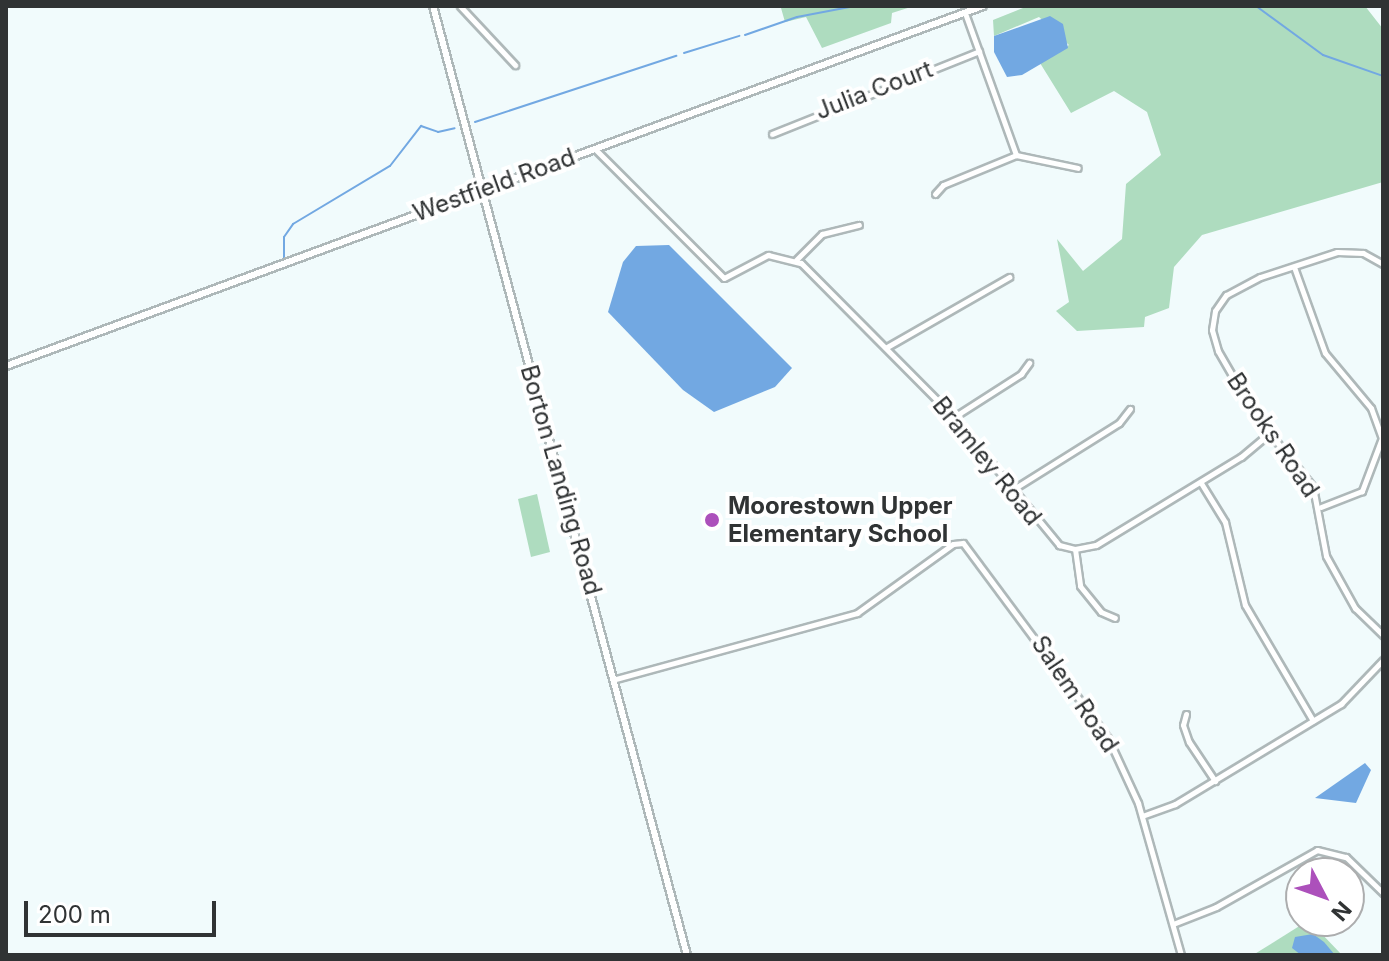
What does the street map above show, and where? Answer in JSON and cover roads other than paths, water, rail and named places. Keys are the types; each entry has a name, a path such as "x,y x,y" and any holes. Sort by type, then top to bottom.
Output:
{"street":[{"name":"Borton Landing Road","path":"433,6 616,679 687,955"},
{"path":"460,6 515,65"},
{"name":"Westfield Road","path":"6,366 983,6"},
{"path":"965,13 1016,155"},
{"name":"Julia Court","path":"772,134 979,51"},
{"path":"595,149 728,278 761,256 796,260 822,234 859,225"},
{"path":"935,194 943,185 1016,155 1078,168"},
{"name":"Brooks Road","path":"1383,264 1363,253 1346,251 1294,267 1238,287 1221,300 1214,317 1218,351 1268,434 1308,478 1321,507 1326,556 1355,608 1383,635"},
{"name":"Bramley Road","path":"796,260 887,347 954,417 1046,534 1075,549"},
{"path":"1294,267 1325,353 1371,408 1382,438 1362,491 1321,507"},
{"path":"887,347 1009,277"},
{"path":"954,417 1021,374 1029,363"},
{"path":"1012,490 1119,423 1130,409"},
{"path":"1115,618 1101,612 1080,586 1075,549 1096,545 1201,483 1268,434"},
{"path":"1201,483 1225,522 1245,605 1313,721"},
{"name":"Salem Road","path":"616,679 857,613 953,544 963,543 1097,720 1142,816 1181,955"},
{"path":"1142,816 1215,781 1313,721 1356,692 1383,660"},
{"path":"1186,714 1183,725 1189,742 1215,781"},
{"path":"1173,924 1216,907 1317,850 1346,857 1383,893"}],"water":[{"path":"1050,16 1063,24 1068,48 1022,75 1007,77 994,52 994,36"},
{"path":"669,245 792,368 775,387 714,412 683,390 608,312 623,262 636,246"},
{"path":"1365,763 1371,770 1356,803 1315,798"},
{"path":"1295,937 1317,937 1335,955 1301,955 1292,948"}],"waterway":[{"path":"745,35 797,17 855,6"},
{"path":"1256,6 1323,55 1383,76"},
{"path":"684,53 739,36"},
{"path":"475,122 676,56"},
{"path":"284,259 284,237 293,224 390,166 421,126 438,132 455,128"}],"place":[{"name":"Moorestown Upper Elementary School","path":"712,520"}]}
